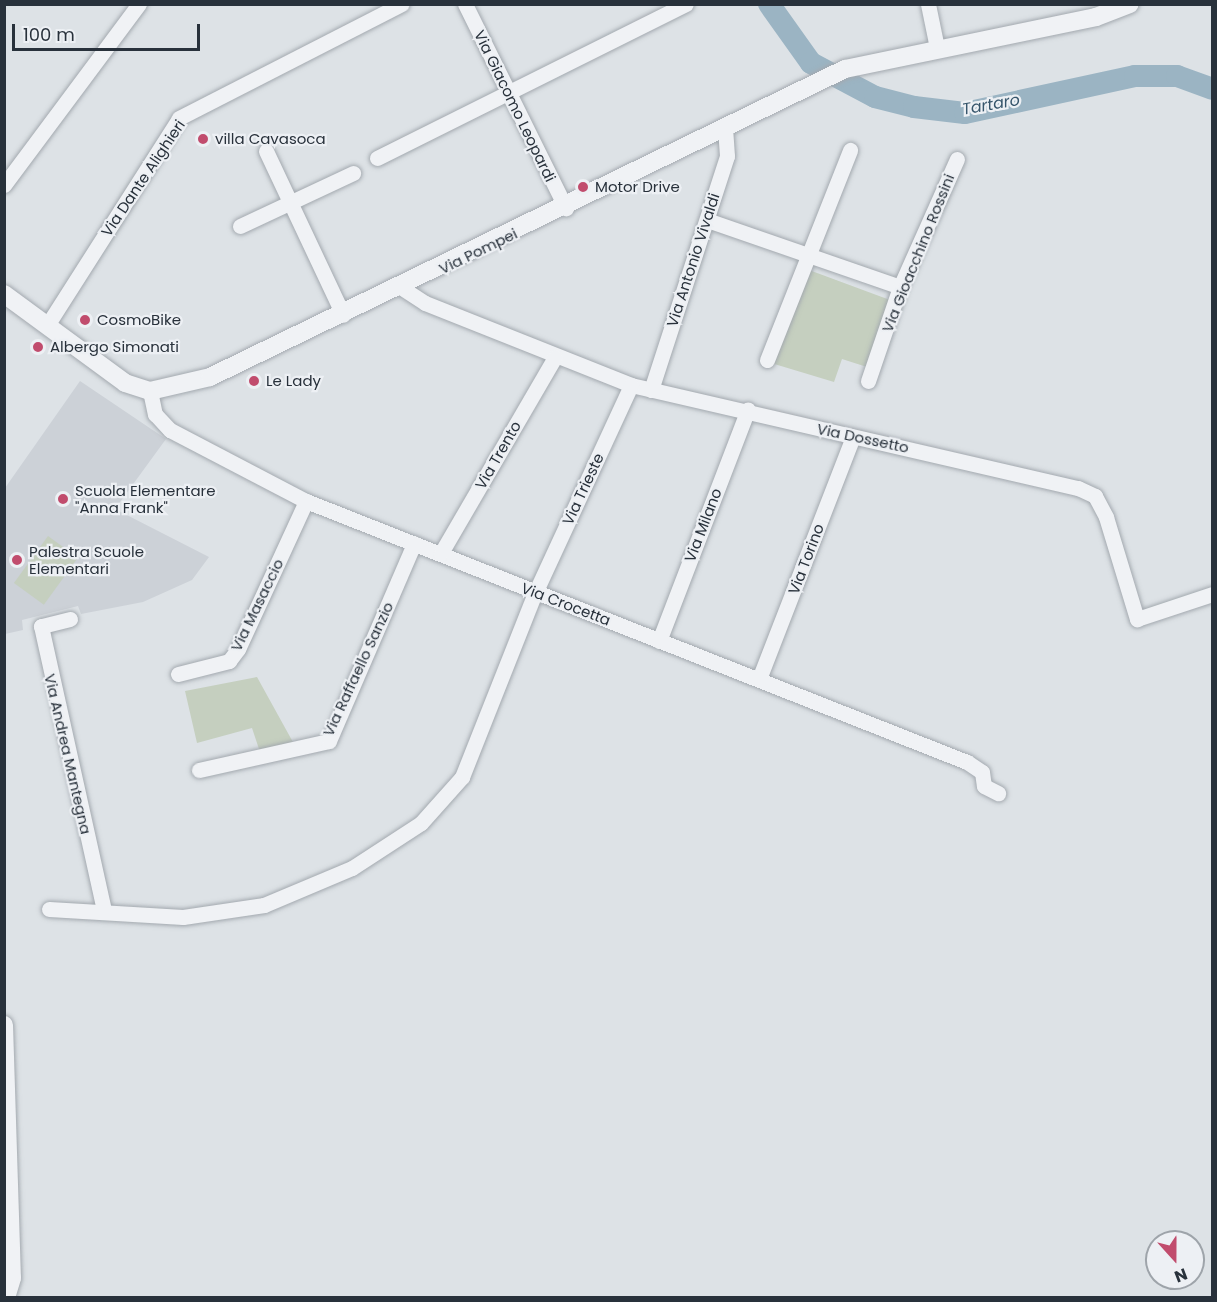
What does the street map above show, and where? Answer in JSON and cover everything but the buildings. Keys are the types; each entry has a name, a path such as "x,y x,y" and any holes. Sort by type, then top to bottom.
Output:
{"street":[{"path":"4,185 139,4"},
{"name":"Via Dante Alighieri","path":"48,324 179,118 402,4"},
{"name":"Via Giacomo Leopardi","path":"465,4 566,208"},
{"path":"377,158 686,4"},
{"path":"928,4 937,48"},
{"name":"Via Pompei","path":"150,391 220,374 566,208 845,69 1130,4"},
{"name":"Via Antonio Vivaldi","path":"651,390 727,156 725,128"},
{"path":"767,360 805,257 850,150"},
{"path":"266,151 343,315"},
{"name":"Via Gioacchino Rossini","path":"868,381 900,287 957,159"},
{"path":"240,226 353,173"},
{"path":"707,220 805,257 900,287"},
{"name":"Via Dossetto","path":"402,288 555,357 631,385 747,409 852,439 860,436 1095,496 1137,620 1212,594"},
{"path":"4,294 48,324 125,383 150,391"},
{"name":"Via Trento","path":"441,553 555,357"},
{"name":"Via Trieste","path":"49,909 183,917 264,905 352,868 421,823 462,777 535,593 631,385"},
{"name":"Via Crocetta","path":"150,391 155,414 170,430 306,501 967,762 982,772 984,786 998,793"},
{"name":"Via Milano","path":"659,641 747,409"},
{"name":"Via Torino","path":"759,679 852,439"},
{"name":"Via Masaccio","path":"178,674 229,661 238,649 306,501"},
{"name":"Via Raffaello Sanzio","path":"199,770 329,741 414,544"},
{"name":"Via Andrea Mantegna","path":"70,619 41,626 104,911"},
{"path":"4,1025 12,1278 8,1295"}],"shaded area":[{"name":"Scuola Elementare \"Anna Frank\"","path":"80,381 166,439 115,509 209,557 192,580 143,602 81,614 78,606 22,620 23,630 5,634 5,488"}],"green space":[{"path":"809,270 890,300 870,368 842,359 834,382 771,363"},
{"path":"48,536 78,558 44,605 14,583"},
{"path":"257,677 294,744 260,752 252,728 197,743 185,691"}],"waterway":[{"name":"Tartaro","path":"769,4 811,63 875,97 914,107 965,113 1135,76 1177,76 1212,89"}],"place":[{"name":"villa Cavasoca","path":"203,139"},
{"name":"Motor Drive","path":"583,187"},
{"name":"CosmoBike","path":"85,320"},
{"name":"Albergo Simonati","path":"38,347"},
{"name":"Le Lady","path":"254,381"},
{"name":"Scuola Elementare \"Anna Frank\"","path":"63,499"},
{"name":"Palestra Scuole Elementari","path":"17,560"}]}
